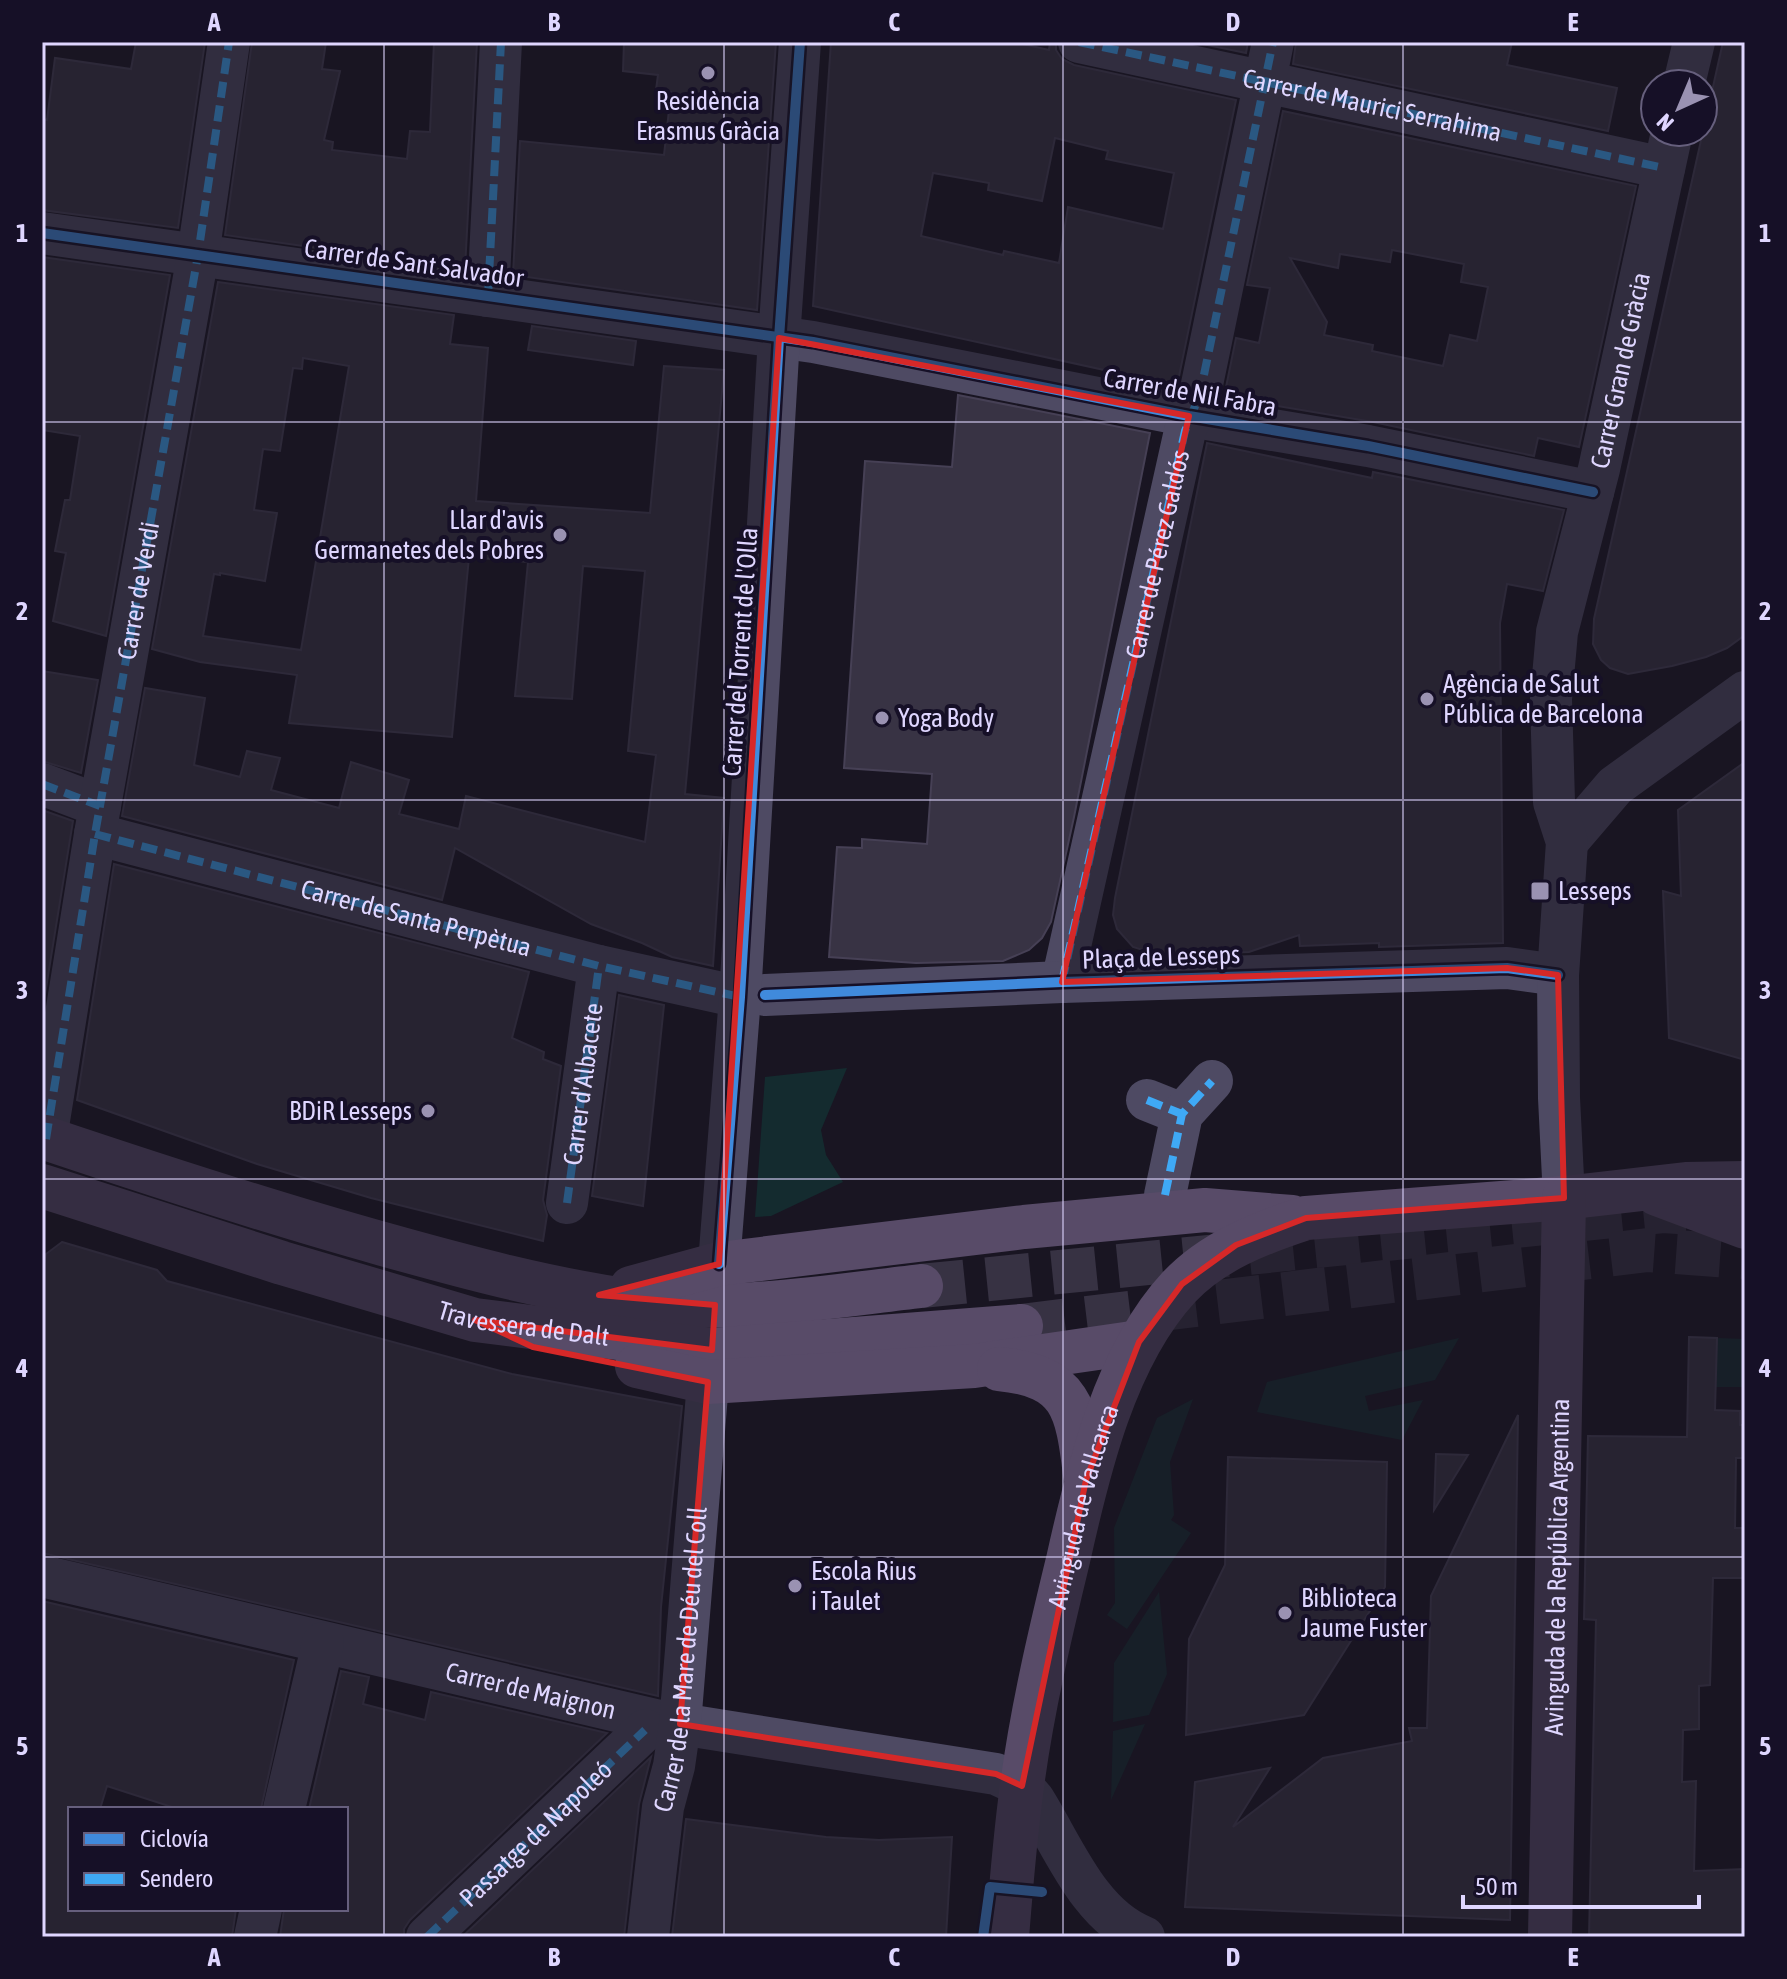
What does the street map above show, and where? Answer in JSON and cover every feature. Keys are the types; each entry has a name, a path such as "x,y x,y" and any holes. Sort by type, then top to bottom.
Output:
{"main road":[{"name":"Travessera de Dalt","path":"43,1146 492,1274 633,1301 717,1285 771,1303 921,1286"},
{"path":"1086,1480 1075,1414 1055,1387 1044,1378 1028,1372 974,1366 710,1366 717,1285 1024,1227 1205,1210 1306,1218 1564,1198 1686,1184 1745,1183"},
{"name":"Travessera de Dalt","path":"42,1186 282,1263 475,1320 710,1366 1021,1326"},
{"path":"1644,1189 1745,1227"},
{"name":"Avinguda de la República Argentina","path":"1550,1937 1564,1198"},
{"name":"Avinguda de Vallcarca","path":"1007,1937 1022,1786 1037,1698 1086,1480 1139,1342 1168,1300 1199,1269 1236,1245 1306,1218"},
{"path":"974,1366 1139,1342"}],"street":[{"name":"Carrer de Verdi","path":"43,1146 97,820 198,255 229,42"},
{"path":"488,296 501,42"},
{"name":"Carrer del Torrent de l'Olla","path":"717,1285 752,996 779,338 800,42"},
{"name":"Carrer de Maurici Serrahima","path":"1079,42 1265,82 1668,150"},
{"name":"Carrer de Pérez Galdós","path":"1062,982 1189,416 1200,394 1273,42"},
{"path":"1688,68 1694,42"},
{"name":"Carrer Gran de Gràcia","path":"1567,842 1554,802 1551,699 1557,632 1593,492 1668,150"},
{"name":"Carrer de Sant Salvador","path":"42,233 779,338"},
{"name":"Carrer de Nil Fabra","path":"779,338 813,342 1189,416 1368,446 1593,492"},
{"path":"1564,1198 1558,975 1567,842 1615,786 1745,692"},
{"name":"Carrer de Santa Perpètua","path":"42,784 97,820 599,966 752,996"},
{"name":"Carrer d'Albacete","path":"567,1203 599,966"},
{"name":"Plaça de Lesseps","path":"752,996 1062,982 1507,968 1558,975"},
{"path":"1165,1195 1165,1107 1212,1081"},
{"name":"Carrer de la Mare de Déu del Coll","path":"648,1937 663,1807 674,1766 662,1727 710,1366"},
{"name":"Carrer de Maignon","path":"42,1576 662,1727 996,1774 1022,1786"},
{"path":"284,1807 323,1643"},
{"name":"Passatge de Napoleó","path":"427,1937 662,1727"},
{"path":"1022,1786 1034,1800 1093,1896 1124,1927 1144,1937"},
{"path":"255,1937 261,1911"}],"highlighted area":[{"path":"779,338 1189,416 1062,982 1507,968 1558,975 1564,1198 1306,1218 1236,1245 1182,1284 1139,1342 1086,1480 1022,1786 996,1774 680,1724 708,1382 533,1347 475,1320 712,1350 715,1305 599,1295 719,1264"}],"green space":[{"path":"847,1068 821,1130 826,1155 843,1182 771,1216 755,1217 765,1077"},
{"path":"1459,1338 1435,1380 1365,1396 1369,1411 1423,1400 1402,1440 1257,1412 1267,1382"},
{"path":"1717,1338 1745,1339 1745,1387 1716,1387"},
{"path":"1193,1399 1170,1462 1174,1515 1171,1520 1191,1533 1127,1629 1107,1615 1115,1603 1114,1528 1157,1418"},
{"path":"1159,1592 1167,1674 1149,1715 1113,1722 1114,1663"},
{"path":"1145,1724 1111,1800 1113,1731"}],"building":[{"path":"136,42 205,42 178,228 42,210 42,119 47,120 55,58 131,69"},
{"path":"252,42 326,42 322,69 340,71 324,140 333,142 332,150 407,159 410,131 430,132 434,42 477,42 465,269 225,235"},
{"path":"624,42 776,42 757,310 513,275 520,141 664,155 671,92 656,90 658,75 623,71"},
{"path":"831,42 1014,42 1049,50 1050,42 1056,42 1056,50 1062,59 1074,65 1236,100 1177,386 813,306","holes":["1055,138 1108,151 1106,159 1174,173 1163,229 1068,207 1059,263 1004,251 1003,255 921,236 933,173 989,183 988,190 1042,201"]},
{"path":"1193,42 1248,42 1246,53"},
{"path":"1296,42 1512,42 1507,65 1617,88 1608,131 1293,64"},
{"path":"1723,42 1745,42 1745,635 1727,648 1706,657 1628,674 1610,668 1601,660 1593,644 1594,619 1699,148 1719,148 1717,68"},
{"path":"1283,111 1636,186 1579,447 1538,438 1534,456 1373,422 1224,397 1236,338 1259,343 1270,288 1247,285","holes":["1392,250 1464,264 1461,282 1488,287 1477,341 1450,335 1443,366 1372,351 1373,345 1324,335 1327,322 1290,258 1338,268 1340,254 1390,262"]},
{"path":"42,257 170,275 106,636 53,621 66,553 55,551 65,500 70,500 80,436 42,430"},
{"path":"218,282 454,315 450,344 488,348 476,501 650,513 664,366 724,370 685,794 724,798 713,966 672,957 591,924 455,848 442,900 122,816 145,688 205,698 194,765 240,777 247,751 280,758 271,790 339,808 351,762 409,780 399,814 459,829 466,796 645,842 656,755 628,751 645,571 583,566 572,699 515,696 528,562 469,557 452,737 289,723 297,675 200,662 152,649","holes":["303,358 349,366 301,650 203,636 214,574 265,581 277,513 254,510 263,449 280,451 293,368 302,369"]},
{"path":"532,326 636,341 633,365 528,350"},
{"path":"958,395 1150,433 1051,922 1042,938 1029,950 1003,961 916,963 829,957 837,847 862,848 862,839 927,844 932,774 844,768 865,461 952,467"},
{"path":"1207,443 1372,478 1373,472 1564,510 1543,591 1507,584 1500,623 1503,943 1300,946 1299,935 1249,952 1159,955 1133,947 1117,929 1113,915 1115,898"},
{"path":"42,671 98,680 81,773 42,761"},
{"path":"1745,762 1745,1060 1669,1038 1663,891 1681,896 1678,810"},
{"path":"42,810 73,821 42,1013"},
{"path":"114,864 529,972 512,1038 544,1052 543,1059 561,1066 543,1200 547,1215 543,1241 371,1198 257,1164 77,1100"},
{"path":"619,995 664,1005 643,1206 592,1196"},
{"path":"62,1242 157,1270 167,1281 512,1374 682,1406 661,1607 658,1696 42,1553 42,1273 46,1254"},
{"path":"1689,1337 1717,1338 1715,1410 1740,1411 1740,1425 1745,1425 1745,1458 1736,1458 1735,1528 1745,1528 1745,1578 1713,1578 1710,1685 1699,1686 1699,1729 1683,1730 1682,1782 1696,1781 1694,1871 1745,1869 1745,1937 1589,1937 1596,1620 1584,1619 1588,1436 1687,1437"},
{"path":"1518,1415 1510,1920 1185,1907 1195,1782 1270,1768 1233,1827 1323,1758 1412,1741 1409,1728 1427,1728 1431,1596"},
{"path":"1436,1454 1468,1455 1434,1510"},
{"name":"Biblioteca Jaume Fuster","path":"1228,1457 1387,1462 1385,1587 1304,1715 1186,1735 1189,1639 1225,1565"},
{"path":"42,1601 294,1660 261,1807 172,1807 107,1786 101,1807 68,1807 68,1911 236,1911 232,1937 42,1937"},
{"path":"341,1671 369,1677 363,1704 425,1720 431,1692 607,1733 410,1920 404,1929 404,1937 280,1937 284,1911 348,1911 348,1807 309,1807"},
{"path":"651,1757 639,1804 624,1937 462,1937"},
{"path":"686,1819 826,1837 879,1840 952,1837 946,1937 672,1937"}],"tunnel":[{"path":"921,1286 1663,1211 1707,1214"},
{"path":"1021,1326 1648,1250 1745,1257"}],"marked path":[{"path":"46,1139 95,834 198,255 229,42"},
{"path":"488,296 501,42"},
{"path":"1079,42 1664,168"},
{"path":"1062,982 1185,431 1200,394 1273,42"},
{"path":"42,784 100,806"},
{"path":"95,834 599,966 740,997"},
{"path":"567,1203 599,966"},
{"path":"1165,1195 1182,1114 1212,1081"},
{"path":"1147,1100 1182,1114"},
{"path":"427,1937 645,1730"}],"cycle path":[{"path":"719,1264 740,997 800,42"},
{"path":"42,233 813,342 1189,416 1368,446 1593,492"},
{"path":"765,995 1507,968 1558,975"},
{"path":"983,1937 990,1887 1042,1892"}],"place":[{"name":"Residència Erasmus Gràcia","path":"708,73"},
{"name":"Llar d'avis Germanetes dels Pobres","path":"560,535"},
{"name":"Agència de Salut Pública de Barcelona","path":"1427,699"},
{"name":"Yoga Body","path":"882,718"},
{"name":"Lesseps","path":"1540,891"},
{"name":"BDiR Lesseps","path":"428,1111"},
{"name":"Escola Rius i Taulet","path":"795,1586"},
{"name":"Biblioteca Jaume Fuster","path":"1285,1613"}]}
